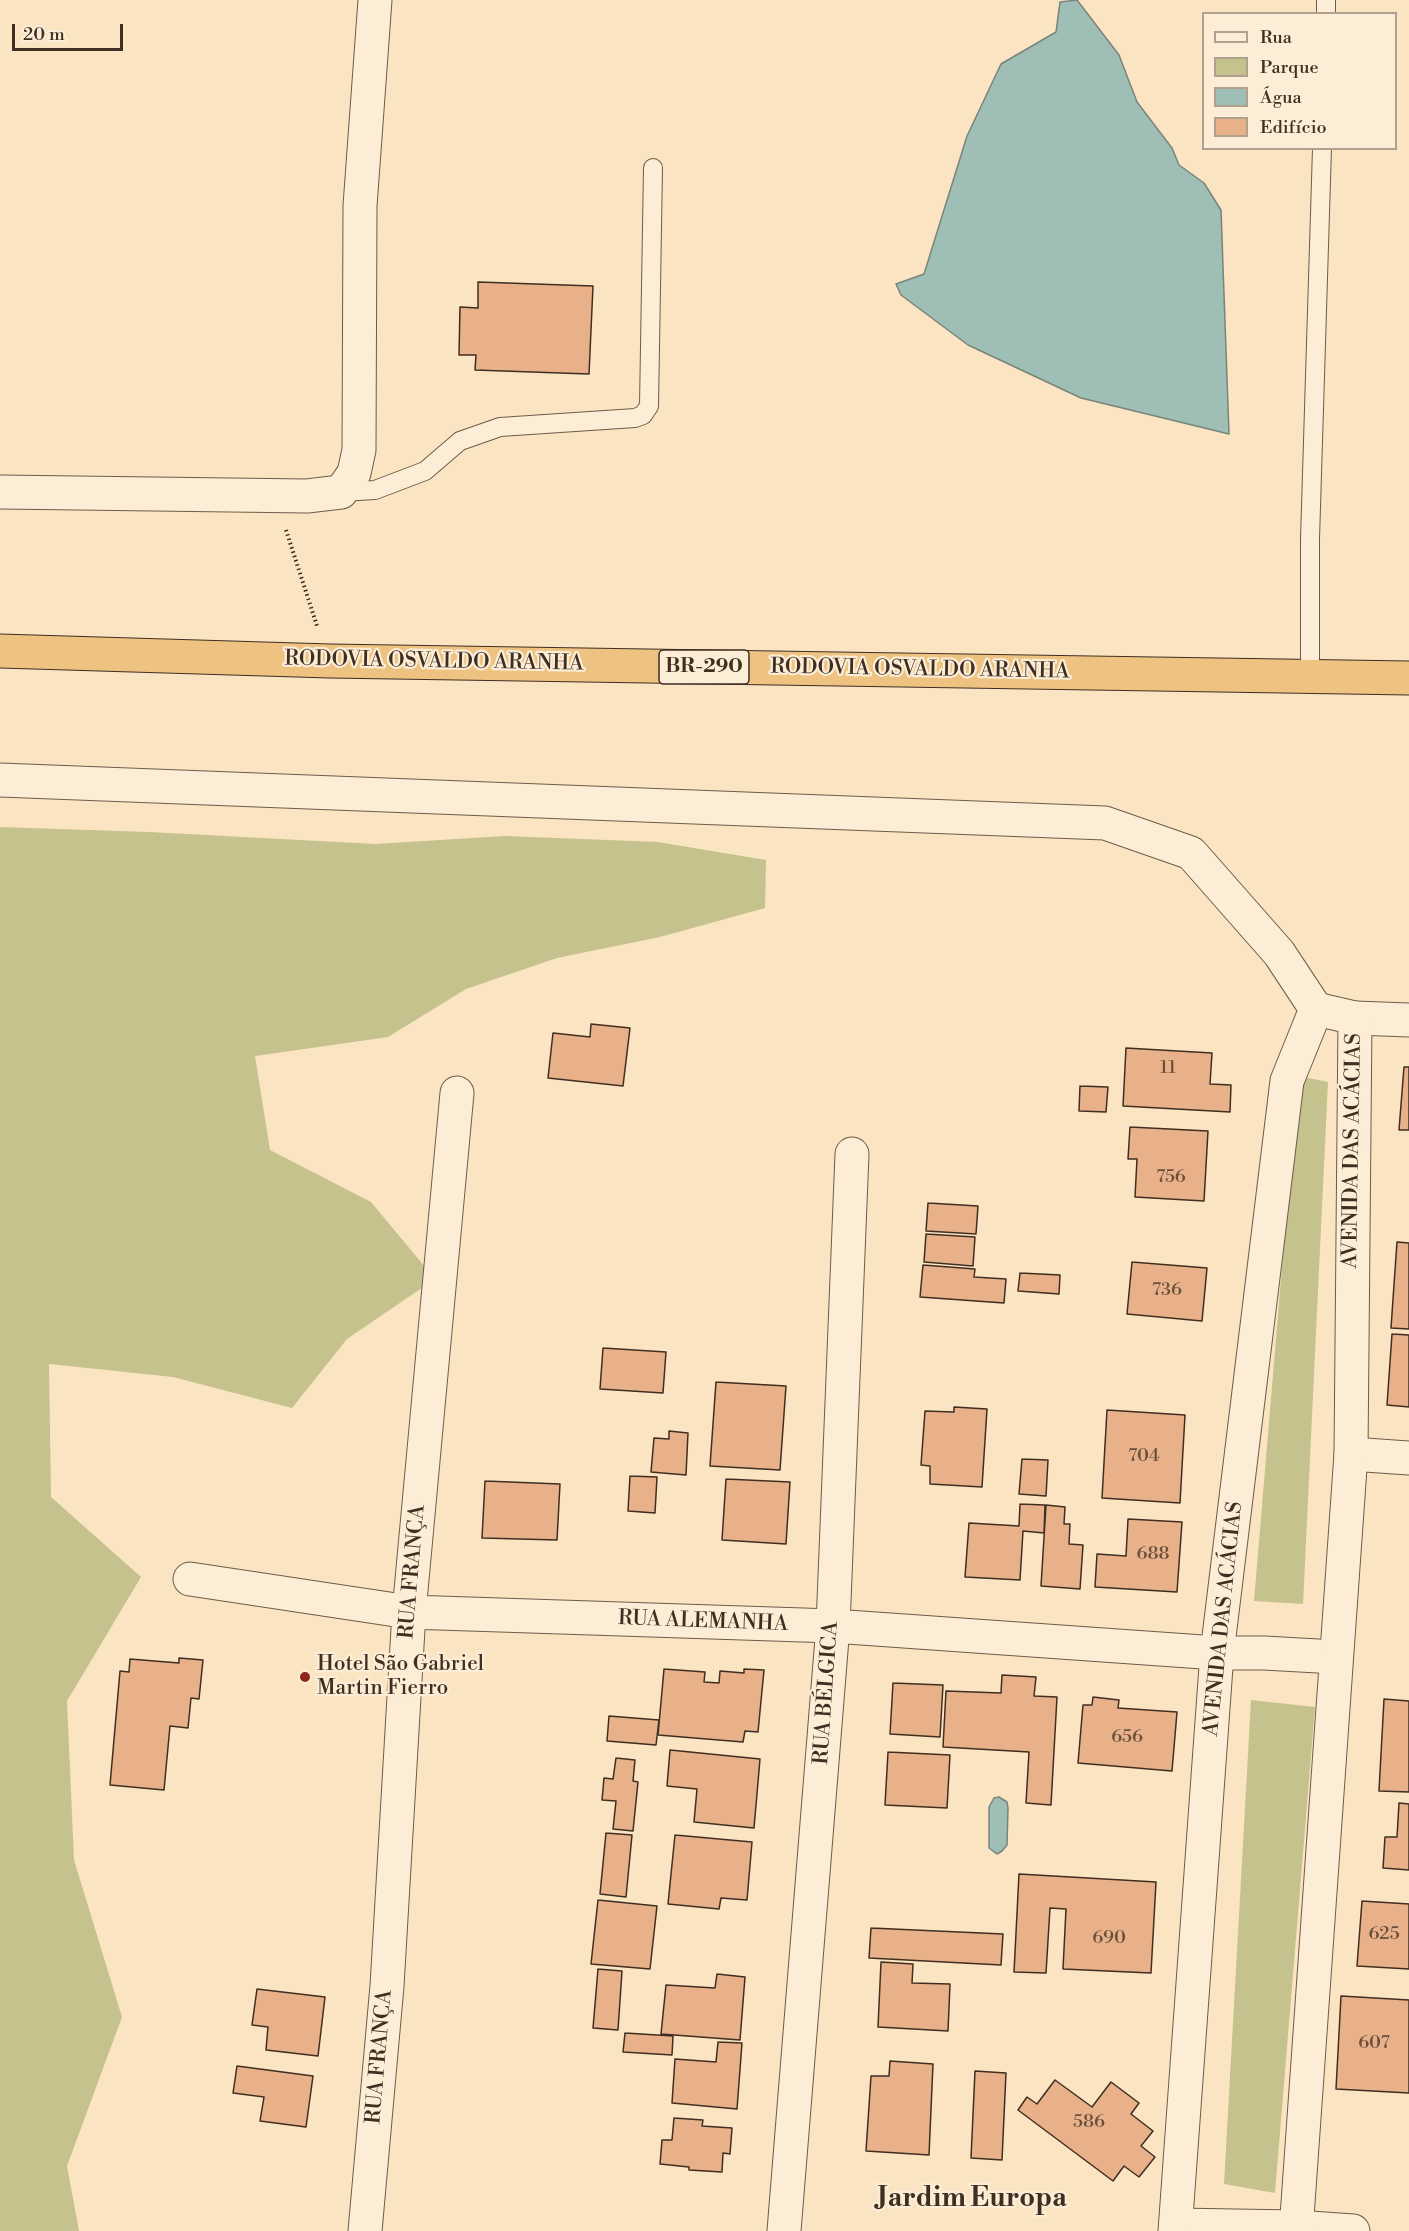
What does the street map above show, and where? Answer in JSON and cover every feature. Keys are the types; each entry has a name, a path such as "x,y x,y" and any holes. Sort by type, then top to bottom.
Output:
{"highway":[{"name":"RODOVIA OSVALDO ARANHA","path":"0,651 330,661 1409,678"}],"street":[{"path":"0,492 307,496 341,492 354,473 359,450 360,206 375,0"},
{"path":"0,780 1106,824 1191,854 1279,953 1316,1009"},
{"name":"AVENIDA DAS ACÁCIAS","path":"1176,2228 1217,1653 1287,1081 1316,1009 1354,1018 1351,1454 1296,2229"},
{"path":"1354,1018 1409,1020"},
{"name":"RUA FRANÇA","path":"365,2231 387,1986 409,1612 457,1093"},
{"name":"RUA BÉLGICA","path":"784,2231 833,1626 852,1154"},
{"path":"1351,1454 1409,1458"},
{"name":"RUA ALEMANHA","path":"190,1579 409,1612 833,1626 1217,1653 1336,1657"},
{"path":"1176,2228 1353,2231"}],"lane":[{"path":"1310,676 1310,538 1322,150"},
{"path":"341,492 375,490 425,471 460,441 500,427 635,418 643,414 649,406 653,168"}],"path":[{"path":"307,496 284,525 330,661"}],"green space":[{"path":"0,827 375,844 505,836 658,842 766,860 765,908 660,937 557,958 466,989 388,1037 255,1056 270,1150 371,1202 435,1279 347,1339 292,1408 173,1377 49,1364 51,1497 141,1577 67,1701 74,1860 122,2017 67,2166 79,2231 0,2231"},
{"path":"1298,1076 1328,1082 1303,1604 1254,1601"},
{"path":"1251,1700 1315,1707 1275,2193 1224,2184"}],"water":[{"path":"1077,0 1119,55 1137,102 1172,148 1179,165 1204,183 1221,210 1229,434 1081,398 968,345 901,295 896,284 924,274 967,136 1001,64 1056,32 1060,2"},
{"path":"999,1797 1007,1802 1008,1808 1007,1845 997,1854 989,1848 989,1807 994,1798"}],"building":[{"path":"478,282 593,286 589,374 475,370 476,355 459,355 460,307 478,308"},
{"path":"591,1024 630,1028 623,1086 548,1078 553,1033 590,1037"},
{"path":"1126,1048 1212,1053 1210,1084 1231,1085 1230,1112 1123,1106"},
{"path":"1404,1067 1409,1067 1409,1130 1399,1130"},
{"path":"1080,1086 1108,1087 1106,1112 1079,1111"},
{"path":"1130,1127 1208,1131 1204,1201 1135,1197 1137,1159 1128,1159"},
{"path":"928,1203 978,1206 976,1234 926,1231"},
{"path":"926,1234 975,1237 973,1266 924,1262"},
{"path":"1397,1242 1409,1243 1409,1329 1391,1328"},
{"path":"1132,1262 1207,1268 1202,1321 1127,1314"},
{"path":"923,1265 975,1269 974,1277 1006,1279 1004,1303 920,1297"},
{"path":"1020,1273 1060,1275 1059,1294 1018,1291"},
{"path":"1392,1334 1409,1335 1409,1407 1387,1405"},
{"path":"603,1348 666,1352 663,1393 600,1389"},
{"path":"716,1382 786,1386 780,1470 710,1466"},
{"path":"954,1407 987,1409 982,1487 930,1484 930,1466 921,1465 925,1411 954,1412"},
{"path":"1107,1410 1185,1415 1180,1503 1102,1498"},
{"path":"669,1431 688,1433 686,1475 651,1472 654,1438 669,1439"},
{"path":"1022,1459 1048,1460 1046,1496 1019,1494"},
{"path":"630,1476 657,1477 655,1513 628,1511"},
{"path":"726,1479 790,1482 786,1544 722,1540"},
{"path":"485,1481 560,1484 557,1540 482,1538"},
{"path":"1020,1504 1045,1505 1044,1533 1023,1531 1020,1580 965,1577 969,1523 1019,1526"},
{"path":"1046,1505 1065,1507 1064,1524 1070,1524 1069,1544 1083,1545 1080,1589 1041,1586"},
{"path":"1128,1519 1182,1522 1177,1592 1095,1587 1097,1554 1126,1556"},
{"path":"179,1658 203,1660 199,1699 191,1698 188,1728 170,1726 164,1790 110,1785 120,1671 129,1672 130,1659 179,1663"},
{"path":"664,1669 705,1672 704,1682 719,1683 720,1671 744,1673 744,1669 764,1670 758,1732 745,1731 743,1742 658,1735"},
{"path":"1002,1675 1036,1677 1034,1696 1057,1697 1051,1805 1026,1803 1029,1752 943,1747 946,1691 1001,1693"},
{"path":"893,1683 943,1685 940,1737 890,1734"},
{"path":"1093,1697 1119,1700 1118,1708 1177,1712 1172,1771 1078,1763 1083,1705 1092,1705"},
{"path":"1384,1699 1409,1701 1409,1792 1379,1791"},
{"path":"609,1716 659,1720 656,1745 607,1741"},
{"path":"670,1750 760,1759 754,1828 694,1822 697,1789 667,1786"},
{"path":"888,1752 950,1755 947,1808 885,1805"},
{"path":"616,1758 635,1760 633,1781 638,1782 633,1831 613,1829 616,1801 602,1800 604,1778 613,1779"},
{"path":"1399,1803 1409,1804 1409,1870 1383,1868 1385,1837 1397,1837"},
{"path":"606,1833 632,1835 626,1897 600,1894"},
{"path":"675,1835 752,1842 747,1900 721,1898 719,1909 668,1904"},
{"path":"1019,1874 1156,1882 1151,1973 1063,1969 1066,1909 1050,1908 1046,1973 1014,1972"},
{"path":"598,1900 657,1906 650,1969 591,1964"},
{"path":"1362,1901 1409,1904 1409,1969 1357,1966"},
{"path":"871,1928 1003,1934 1001,1965 869,1958"},
{"path":"881,1962 913,1964 912,1983 950,1984 948,2031 878,2027"},
{"path":"598,1969 622,1971 618,2030 593,2028"},
{"path":"717,1974 745,1977 740,2040 661,2034 666,1985 715,1988"},
{"path":"257,1989 325,1997 318,2056 266,2050 268,2027 252,2025"},
{"path":"1341,1996 1409,2000 1409,2093 1336,2089"},
{"path":"625,2033 673,2036 672,2055 623,2052"},
{"path":"718,2042 742,2043 737,2109 672,2103 675,2059 716,2062"},
{"path":"890,2061 933,2064 929,2155 866,2151 871,2076 889,2076"},
{"path":"237,2066 313,2076 306,2127 260,2121 264,2097 233,2093"},
{"path":"975,2071 1006,2073 1002,2160 971,2158"},
{"path":"1055,2080 1092,2107 1111,2082 1139,2103 1131,2114 1153,2131 1141,2146 1155,2157 1139,2177 1124,2166 1113,2181 1018,2110 1027,2097 1037,2104"},
{"path":"674,2118 703,2120 702,2126 732,2128 730,2154 723,2153 722,2172 689,2170 689,2167 660,2164 662,2140 672,2140"}],"place":[{"name":"Hotel São Gabriel Martin Fierro","path":"305,1677"}],"district":[{"name":"Jardim Europa","path":"972,2200"}]}
